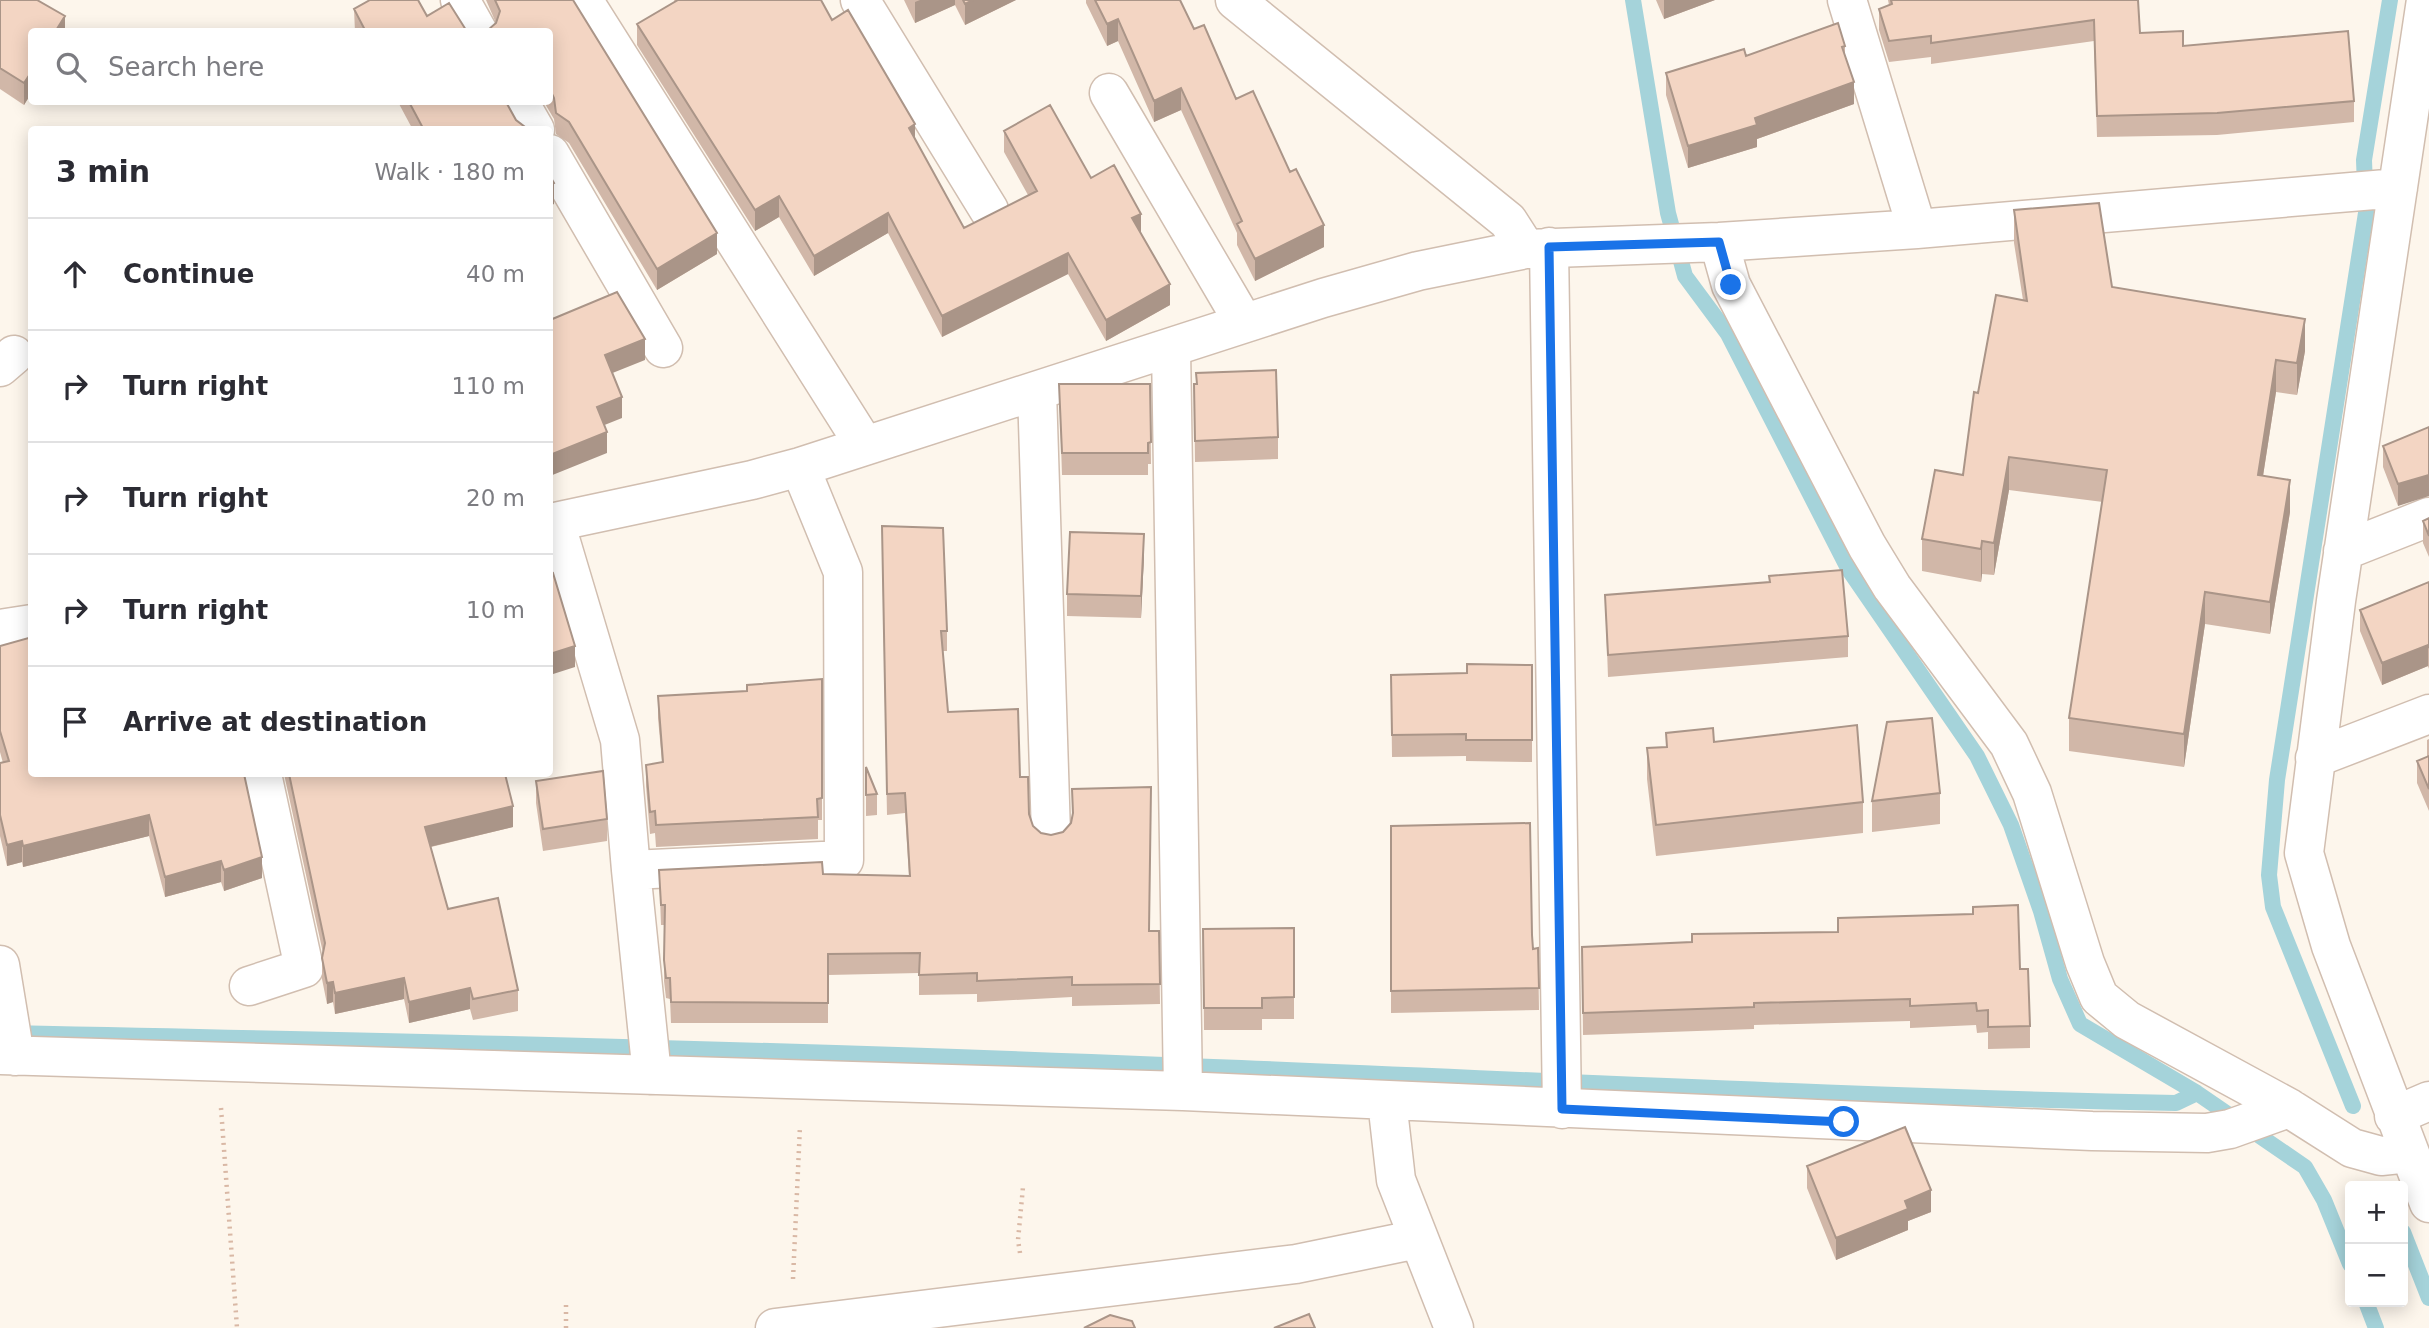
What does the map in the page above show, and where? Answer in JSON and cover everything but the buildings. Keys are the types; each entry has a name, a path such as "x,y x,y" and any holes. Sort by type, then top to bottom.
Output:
{"street":[{"path":"460,0 476,28"},
{"path":"583,0 865,446"},
{"path":"860,0 989,210"},
{"path":"1235,0 1538,248 1562,1093"},
{"path":"1847,0 1917,229"},
{"path":"2426,0 2421,95 2377,190 2343,551 2304,853 2331,946 2429,1203"},
{"path":"1109,93 1244,323"},
{"path":"521,105 533,126"},
{"path":"553,159 663,348"},
{"path":"553,522 752,481 1244,323 1418,271 1538,248 1690,243 1917,229 2377,190"},
{"path":"1690,243 1731,285 1867,546 1892,587 2009,744 2032,793 2085,963 2099,997 2261,1118 2381,1156 2409,1153"},
{"path":"1171,348 1182,1075"},
{"path":"1037,391 1051,834"},
{"path":"631,870 844,860 843,572 800,467"},
{"path":"2343,551 2429,517"},
{"path":"553,525 620,740 650,1059"},
{"path":"2315,758 2429,714"},
{"path":"249,986 304,968 263,777"},
{"path":"0,965 9,1044 218,1062 650,1059 802,1080 1182,1075 1387,1101 1562,1093 2078,1131 2207,1133 2261,1118"},
{"path":"1387,1101 1396,1180 1454,1328"},
{"path":"2395,1116 2429,1101"},
{"path":"775,1328 1296,1264 1418,1239"}],"path":[{"path":"218,1062 237,1328"},
{"path":"793,1281 802,1080"},
{"path":"1023,1186 1018,1240 1023,1267"},
{"path":"566,1305 566,1328"}],"waterway":[{"path":"1633,0 1668,213 1685,276 1728,334 1849,570 1977,756 2011,825 2041,911 2060,979 2080,1024 2197,1093 2305,1167 2324,1200 2345,1252"},
{"path":"2353,1106 2273,907 2269,875 2277,780 2366,213 2364,160 2390,0"},
{"path":"9,1033 875,1054 2049,1100 2176,1103 2197,1093"},
{"path":"2408,1244 2429,1298"},
{"path":"2368,1307 2376,1328"}],"route":[{"path":"1731,285 1719,242 1549,247 1562,1109 1844,1122"}]}
